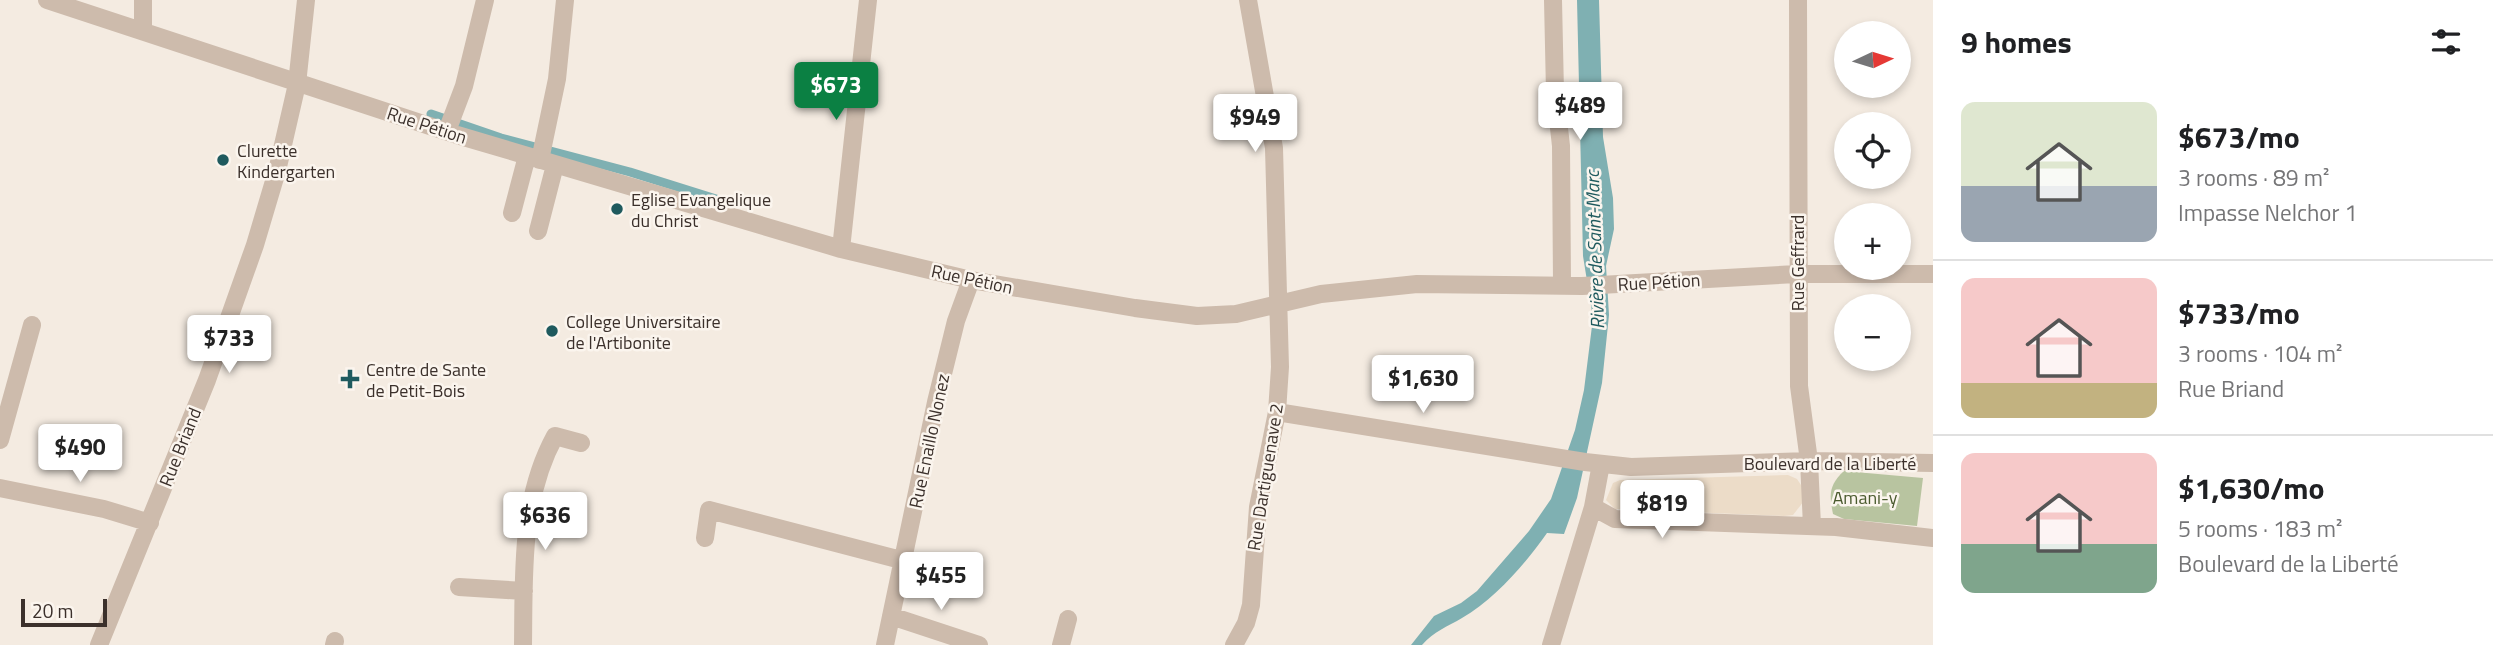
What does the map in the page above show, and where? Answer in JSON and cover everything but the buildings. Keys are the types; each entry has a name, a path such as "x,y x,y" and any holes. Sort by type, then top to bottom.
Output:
{"street":[{"name":"Rue Pétion","path":"47,0 143,30 297,84 447,131 542,155 841,249 971,280 1197,316 1236,314 1321,294 1417,284 1582,286 1796,274 1933,274"},
{"path":"143,0 143,30"},
{"name":"Rue Briand","path":"99,645 207,380 255,245 277,171 297,84 306,0"},
{"path":"447,131 464,86 485,0"},
{"path":"538,231 542,155 556,79 565,0"},
{"path":"841,249 868,0"},
{"name":"Rue Dartiguenave 2","path":"1234,645 1246,623 1251,605 1258,507 1277,412 1280,305 1274,148 1248,0"},
{"path":"1553,0 1555,92 1561,146 1562,284"},
{"name":"Rue Geffrard","path":"1798,0 1798,386 1809,461 1812,526"},
{"path":"512,213 542,155"},
{"name":"Rue Enaillo Nonez","path":"885,645 936,402 956,321 971,280"},
{"path":"0,440 32,325"},
{"name":"Boulevard de la Liberté","path":"1277,412 1631,467 1809,461 1933,464"},
{"path":"523,645 526,522 544,455 555,436 581,443"},
{"path":"1551,645 1593,507 1593,463"},
{"path":"0,488 90,506 150,523"},
{"path":"1593,507 1615,519 1812,526 1933,538"},
{"path":"705,538 709,510 901,561"},
{"path":"459,587 524,591"},
{"path":"891,616 979,645"},
{"path":"1061,645 1068,619"}],"green space":[{"name":"Amani-y","path":"1844,471 1923,478 1917,526 1844,519 1833,514 1831,490"}],"shaded area":[{"path":"1788,475 1797,479 1805,491 1804,501 1793,515 1615,509 1606,500 1613,483 1620,480"}],"water":[{"name":"Rivière de Saint-Marc","path":"1577,0 1599,0 1603,137 1613,198 1614,229 1606,266 1609,315 1602,383 1577,498 1564,534 1547,533 1519,568 1487,601 1422,645 1411,645 1434,616 1461,603 1477,591 1529,531 1551,499 1575,430 1584,390 1593,318 1583,256"}],"waterway":[{"path":"431,114 501,138 630,172 716,199"}],"place":[{"name":"Clurette Kindergarten","path":"223,160"},
{"name":"Eglise Evangelique du Christ","path":"617,209"},
{"name":"College Universitaire de l'Artibonite","path":"552,331"},
{"name":"Centre de Sante de Petit-Bois","path":"350,379"}]}
